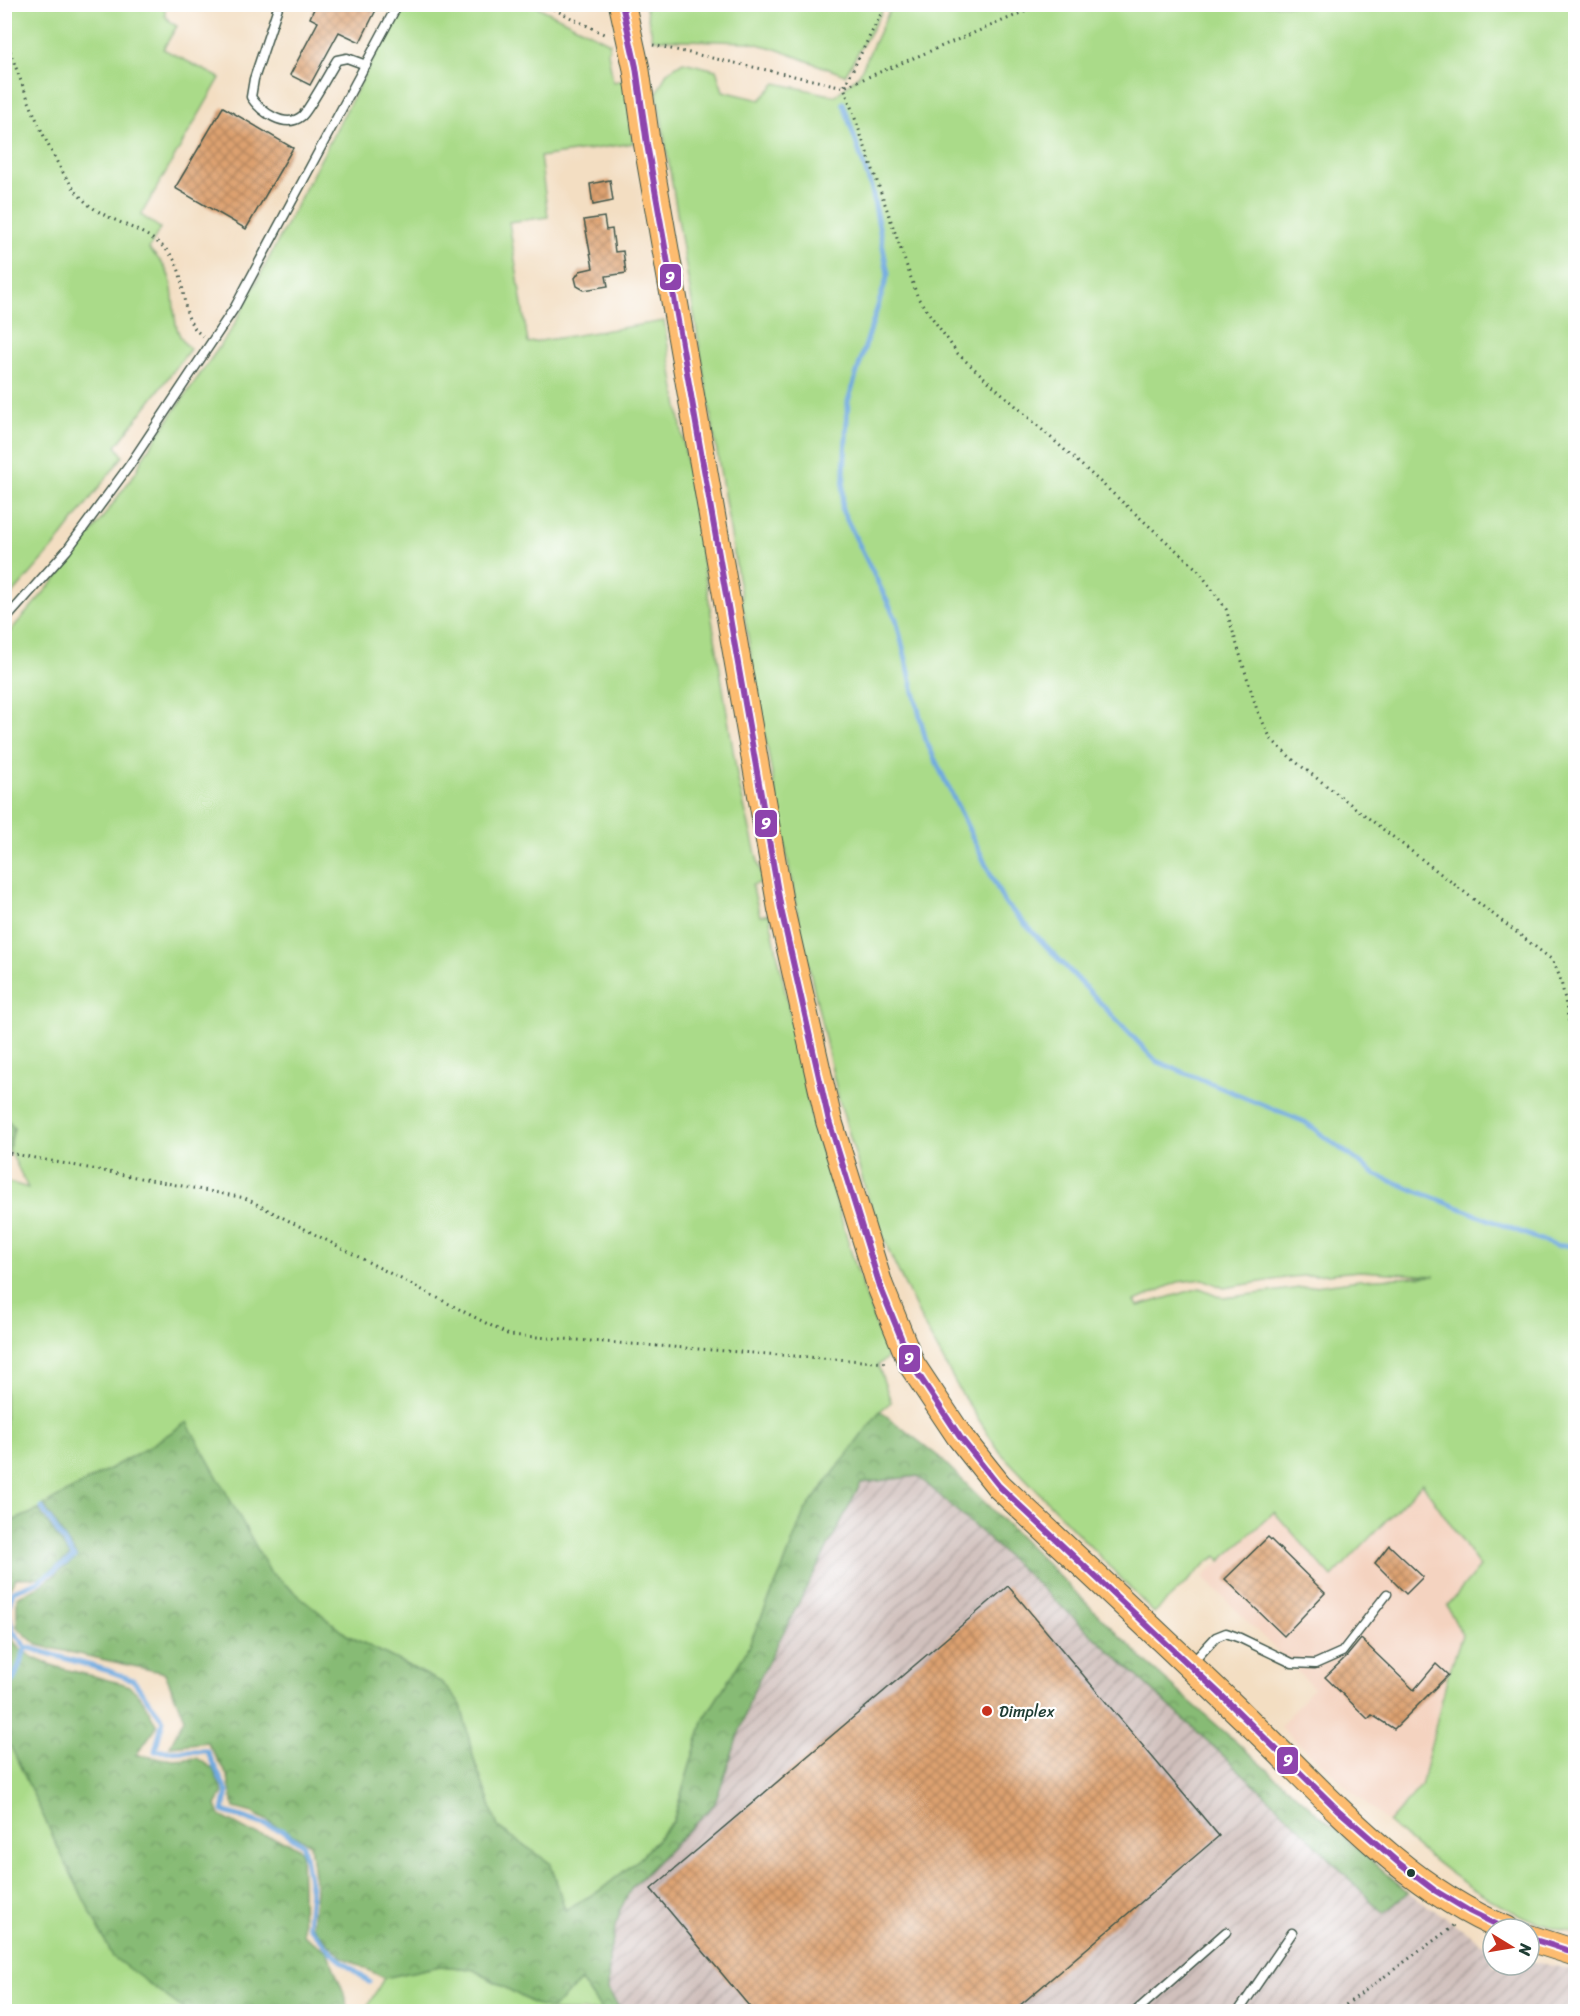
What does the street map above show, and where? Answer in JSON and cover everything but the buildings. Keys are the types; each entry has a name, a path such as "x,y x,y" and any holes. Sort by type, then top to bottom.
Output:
{"main road":[{"path":"622,4 781,909 830,1121 880,1286 912,1365 960,1437 999,1486 1357,1827 1422,1883 1481,1918"},
{"path":"1541,1942 1575,1953"}],"lane":[{"path":"279,4 254,79 251,97 257,107 270,116 290,121 302,116 337,60 346,58 366,65"},
{"path":"4,621 67,550 129,466 235,307 398,4"},
{"path":"1190,1666 1216,1638 1226,1633 1292,1663 1315,1664 1342,1652 1387,1594"},
{"path":"1135,2012 1226,1932"},
{"path":"1238,2012 1292,1933"}],"path":[{"path":"543,4 618,41 630,40 844,87 1043,4"},
{"path":"886,4 844,87 918,298 958,354 1198,570 1215,591 1226,609 1257,710 1271,739 1292,759 1551,959 1558,968 1570,1034 1575,1048"},
{"path":"4,34 38,123 69,183 89,205 162,244 174,260 182,284 188,322 201,335 213,340"},
{"path":"4,1152 245,1198 508,1335 912,1365"},
{"path":"1336,2012 1451,1928 1463,1908"}],"shaded area":[{"path":"918,1476 1281,1809 1383,1912 1408,1893 1481,1941 1481,1977 1541,1977 1541,1963 1575,1970 1575,2011 614,2011 574,1945 715,1803 754,1689 861,1483"},
{"path":"1421,1483 1480,1567 1447,1606 1462,1635 1448,1675 1421,1786 1388,1823 1280,1727 1313,1687 1203,1577 1275,1511 1332,1577"}],"green space":[{"path":"5,4 165,5 165,16 177,26 163,49 220,78 141,215 160,228 149,249 168,274 172,288 176,326 183,342 190,349 116,446 123,456 53,548 5,603"},
{"path":"645,4 884,5 845,75 773,48 749,42 653,39"},
{"path":"411,5 534,5 610,43 608,52 613,82 625,80 633,143 540,157 548,217 509,222 528,343 664,321 738,781 763,882 752,885 760,916 769,914 811,1114 851,1252 887,1358 878,1365 891,1402 880,1411 804,1512 782,1570 745,1654 704,1719 673,1821 637,1861 599,1891 565,1910 551,1864 498,1827 474,1760 461,1705 441,1682 347,1635 270,1572 187,1423 39,1510 5,1524 5,1181 28,1188 9,1149 14,1128 4,1116 5,637 69,564 136,472 143,457 232,329 396,15"},
{"path":"892,5 1575,5 1575,1933 1541,1923 1541,1917 1526,1917 1476,1891 1388,1823 1421,1786 1448,1675 1462,1635 1447,1606 1480,1567 1422,1483 1332,1577 1274,1512 1220,1561 1217,1556 1209,1561 1154,1613 1000,1452 960,1391 924,1325 891,1256 868,1198 838,1096 799,922 758,697 657,93 667,72 683,62 716,70 723,91 760,100 776,83 835,96 859,75","holes":["1360,1271 1435,1276 1360,1280 1224,1298 1200,1288 1138,1306 1135,1301 1178,1282 1203,1279 1224,1288 1292,1277"]},
{"path":"5,1116 14,1128 5,1164"},
{"path":"880,1411 938,1456 1153,1669 1408,1893 1383,1913 1281,1809 918,1476 861,1483 754,1689 715,1803 632,1887 620,1910 609,1955 608,1990 621,2011 602,2011 581,1981 552,2009 538,2006 472,1969 440,1966 384,1978 341,1956 312,1926 316,1890 310,1844 253,1813 234,1808 228,1777 207,1742 170,1746 184,1718 165,1673 37,1645 17,1627 17,1597 43,1584 77,1557 44,1505 147,1448 187,1422 270,1572 347,1635 441,1682 461,1705 474,1760 498,1827 551,1864 565,1910 599,1891 637,1861 673,1822 704,1719 745,1654 782,1570 804,1512"},
{"path":"39,1510 70,1556 42,1577 16,1578 5,1594 5,1524"},
{"path":"5,1626 12,1640 35,1658 64,1669 130,1687 142,1700 157,1726 136,1755 175,1760 197,1758 213,1769 223,1793 216,1805 220,1816 250,1832 288,1842 301,1850 303,1935 327,1951 346,1998 347,2011 186,2011 113,1957 11,1747 5,1744"},
{"path":"4,1744 11,1746 61,1854 113,1956 186,2011 5,2011"},
{"path":"440,1966 472,1969 538,2006 581,1981 602,2011 364,2012 384,1978"}],"waterway":[{"path":"843,103 872,190 888,274 848,401 842,510 896,619 926,741 1004,902 1156,1061 1305,1122 1376,1175 1556,1246 1576,1245"},
{"path":"42,1508 74,1557 39,1581 13,1591 8,1609 12,1630 26,1647 133,1680 163,1720 155,1751 207,1751 227,1792 223,1811 284,1831 303,1845 311,1891 308,1925 334,1955 369,1982"},
{"path":"4,1690 14,1679 26,1647"}],"transit line":[{"name":"9","path":"622,4 636,67 647,144 781,909 829,1121 880,1286 912,1365 960,1437 999,1486 1219,1693 1338,1810 1401,1865 1434,1890 1481,1917"},
{"name":"9","path":"1541,1942 1576,1953"}],"place":[{"name":"Dimplex","path":"987,1711"}]}
